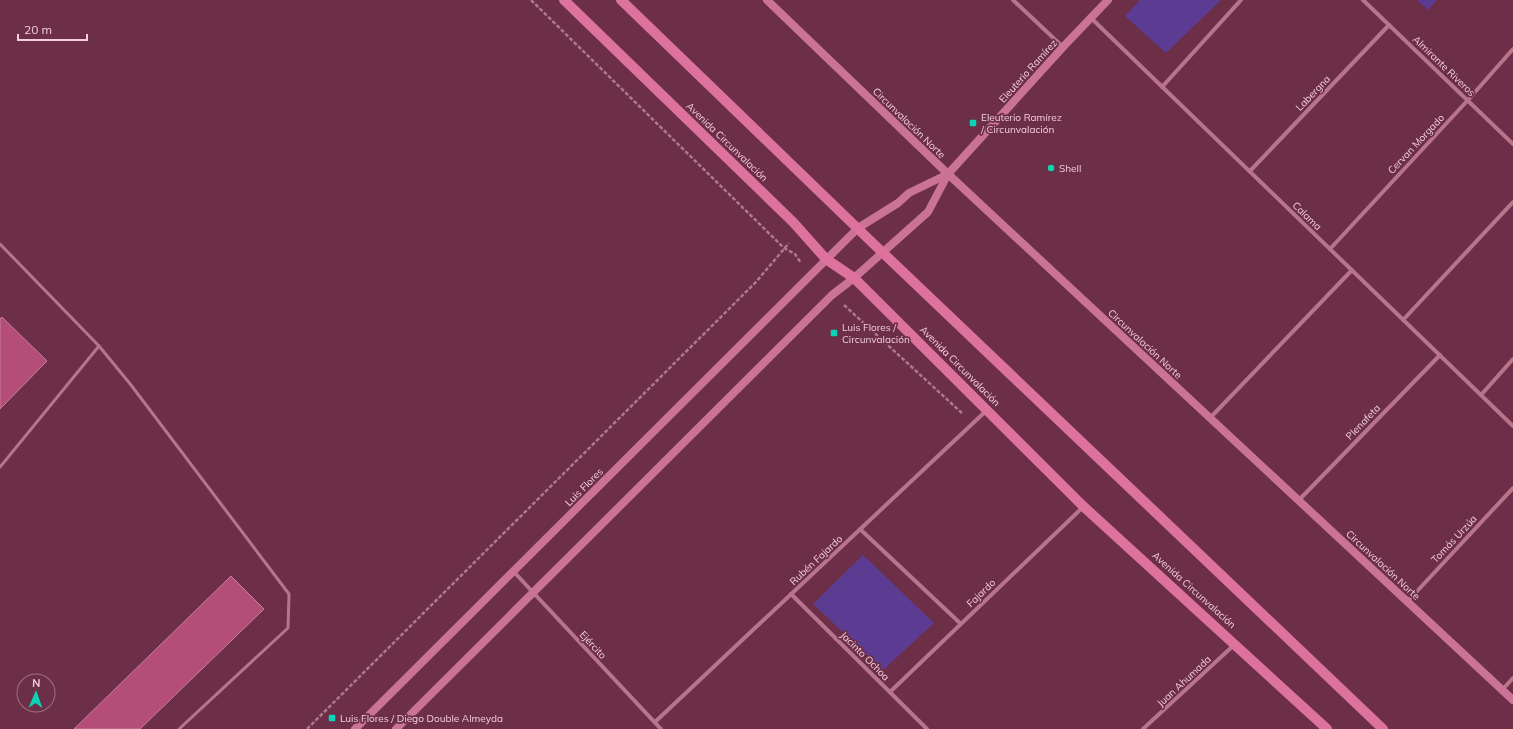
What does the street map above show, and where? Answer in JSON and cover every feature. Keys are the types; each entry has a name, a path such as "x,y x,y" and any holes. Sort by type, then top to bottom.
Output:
{"main road":[{"name":"Avenida Circunvalación","path":"564,0 800,230 826,259 854,278 1084,506 1327,729"},
{"path":"621,0 882,252 1383,729"},
{"name":"Circunvalación Norte","path":"767,0 948,174 1513,700"},
{"name":"Eleuterio Ramírez","path":"854,278 928,212 948,174 1062,47 1108,0"},
{"name":"Eleuterio Ramírez","path":"826,259 858,228 898,203 909,193 948,174"},
{"name":"Luis Flores","path":"355,729 826,259"},
{"path":"396,729 832,295 854,278"}],"street":[{"path":"1013,0 1062,47"},
{"path":"1162,87 1241,0"},
{"name":"Almirante Riveros","path":"1363,0 1513,144"},
{"name":"Calama","path":"1091,18 1513,426"},
{"name":"Labergna","path":"1250,172 1389,25"},
{"name":"Cervan Morgado","path":"1330,249 1468,100 1513,49"},
{"path":"1403,320 1513,202"},
{"path":"1210,418 1352,270"},
{"name":"Plenafeta","path":"1298,501 1440,355"},
{"path":"1481,395 1513,359"},
{"name":"Rubén Fajardo","path":"655,722 988,410"},
{"name":"Tomás Urzúa","path":"1407,602 1513,488"},
{"name":"Fajardo","path":"890,692 1084,506"},
{"path":"860,529 961,624"},
{"name":"Ejército","path":"514,572 661,729"},
{"name":"Jacinto Ochoa","path":"791,594 927,729"},
{"name":"Juan Ahumada","path":"1143,729 1235,644"},
{"path":"1502,690 1513,678"}],"lane":[{"path":"0,244 99,346 131,385 289,594 288,628 179,729"},
{"path":"0,467 99,346"}],"path":[{"path":"531,0 784,248 795,254 809,275"},
{"path":"307,729 756,282 800,230"},
{"path":"832,295 973,423"}],"shaded area":[{"path":"1140,0 1221,0 1166,53 1125,16"},
{"path":"1417,0 1437,0 1428,10"},
{"path":"863,555 934,623 883,670 813,604"}],"building":[{"path":"2,317 47,361 0,409 0,319"},
{"path":"231,576 264,609 140,729 74,729"}],"place":[{"name":"Eleuterio Ramírez / Circunvalación","path":"973,123"},
{"name":"Shell","path":"1051,168"},
{"name":"Luis Flores / Circunvalación","path":"834,333"},
{"name":"Luis Flores / Diego Double Almeyda","path":"332,718"}]}
